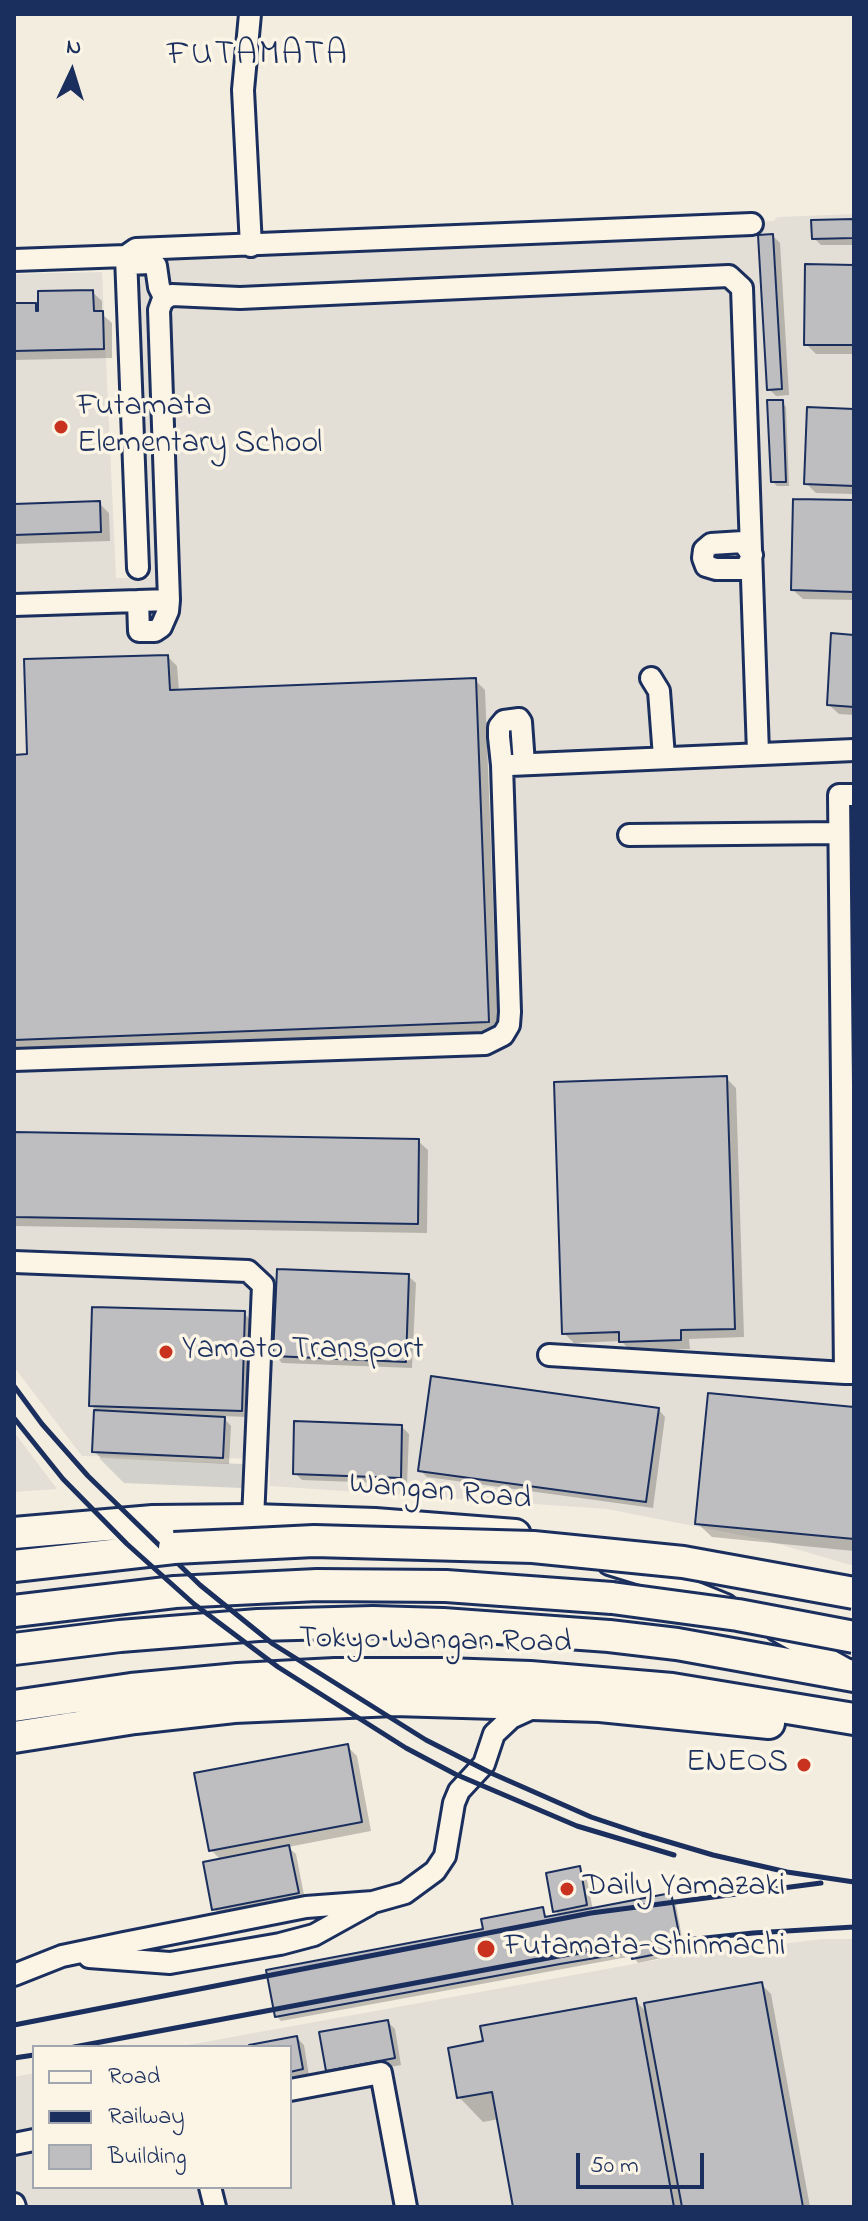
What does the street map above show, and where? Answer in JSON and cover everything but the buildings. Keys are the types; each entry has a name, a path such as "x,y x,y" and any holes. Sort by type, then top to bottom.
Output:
{"highway":[{"name":"Wangan Road","path":"14,1533 153,1521 253,1520 344,1522 490,1532 651,1556 854,1604"},
{"path":"14,1566 174,1548 329,1540 533,1547 683,1562 854,1593"},
{"path":"14,1611 175,1592 372,1584 531,1591 681,1607 854,1637"},
{"path":"14,1592 113,1588 175,1592"},
{"path":"14,1649 179,1630 360,1622 531,1629 691,1646 854,1675"},
{"path":"14,1660 74,1641"},
{"name":"Tokyo Wangan Road","path":"14,1706 183,1683 335,1674 445,1674 604,1682 728,1696 854,1719"},
{"path":"14,1737 135,1718 279,1704 394,1700 546,1703 711,1716 854,1736"}],"street":[{"path":"250,14 243,90 251,246"},
{"path":"138,568 126,260 136,249 752,224"},
{"path":"14,260 126,260 150,263 156,266 159,287 165,299"},
{"path":"138,601 139,631 155,631 161,627 169,600 159,310 165,299 172,295 240,298 729,276 742,288 758,753"},
{"path":"14,605 169,600"},
{"path":"651,678 659,691 664,757"},
{"path":"14,1060 485,1044 503,1035 509,1025 510,1012 499,727 504,721 512,719 521,722 524,764"},
{"path":"502,765 854,750"},
{"path":"549,1355 850,1373 839,795 854,795"},
{"path":"629,835 839,833"},
{"path":"14,1262 248,1271 263,1285 253,1520"},
{"path":"490,1532 548,1545 677,1585 774,1628 854,1675"},
{"path":"14,1975 62,1956 306,1907 373,1902 405,1893 435,1871 445,1856 454,1803 459,1791 484,1764 494,1734 511,1718 546,1703"},
{"path":"62,1956 156,1963 183,1961 314,1935 373,1902"},
{"path":"292,2090 381,2073 406,2207"}],"shaded area":[{"path":"854,214 854,1566 765,1540 607,1509 270,1486 270,1459 82,1456 14,1367 14,274 102,272 116,578 150,578 138,257"},
{"path":"14,1432 57,1489 14,1492"},
{"path":"99,1458 243,1464 242,1488 124,1483"},
{"path":"822,1939 854,1939 854,2207 14,2207 14,2077 32,2073 32,2189 292,2189 292,2045 188,2045 667,1958"}],"railway":[{"path":"14,1386 42,1424 88,1476 200,1585 273,1644 426,1740 491,1773 591,1817 642,1834 787,1872 854,1882"},
{"path":"14,1418 63,1479 127,1544 194,1604 278,1667 406,1748 455,1774 577,1826 674,1855"},
{"path":"14,2025 591,1913 821,1883"},
{"path":"85,2045 591,1950 753,1933 854,1927"},
{"path":"14,2058 32,2055"}],"place":[{"name":"Futamata Elementary School","path":"61,427"},
{"name":"Yamato Transport","path":"166,1352"},
{"name":"ENEOS","path":"804,1765"},
{"name":"Daily Yamazaki","path":"567,1889"},
{"name":"Futamata-Shinmachi","path":"486,1949"}],"district":[{"name":"FUTAMATA","path":"258,57"}]}
